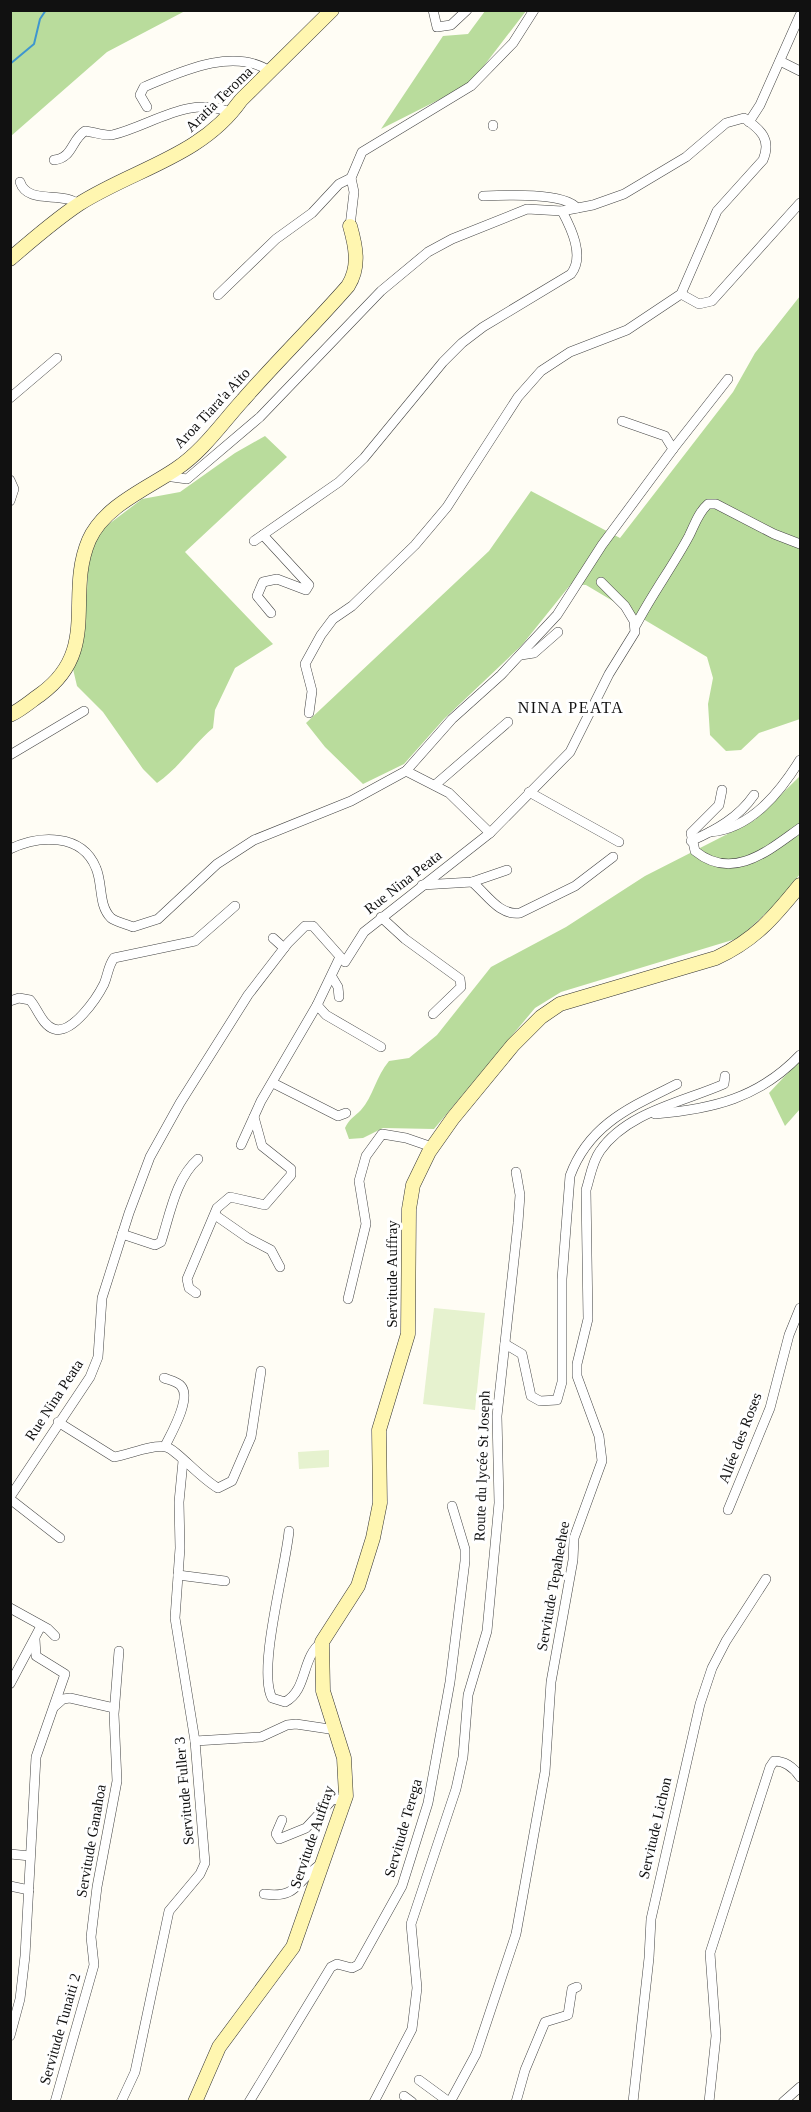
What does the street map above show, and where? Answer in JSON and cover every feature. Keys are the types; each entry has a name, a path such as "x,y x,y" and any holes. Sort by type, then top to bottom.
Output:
{"street":[{"name":"Aratia Teroma","path":"10,259 79,205 193,147 232,113 332,10"},
{"path":"433,10 437,27 451,25 467,10"},
{"path":"350,226 354,192 351,178 362,152 471,86 513,44 534,10"},
{"path":"750,122 801,15"},
{"path":"147,107 140,91 152,84 213,63 227,61 260,64 271,72"},
{"path":"780,61 801,71"},
{"path":"54,160 63,159 69,154 85,131 110,135 182,109 206,106 232,113"},
{"path":"165,476 187,479 214,458 260,417 381,291 428,252 452,239 527,209 562,211 609,201 651,180 686,157 730,122 744,118 759,129 765,138 767,149 763,160 717,211 681,294 627,330 566,354 541,371 518,396 447,507 421,538 352,606 336,617 321,635 305,664 312,691 309,713"},
{"path":"218,295 276,239 312,213 339,184 351,178"},
{"path":"20,182 22,188 31,194 73,199 79,205"},
{"path":"483,196 560,199 571,202 577,208"},
{"path":"681,294 699,304 712,301 801,203"},
{"path":"254,541 339,482 364,458 442,362 462,343 483,327 571,274 577,257 569,224 562,211"},
{"name":"Aroa Tiara'a Aito","path":"10,715 47,690 68,666 77,639 82,565 92,534 111,512 191,458 348,286 353,278 356,261 350,226"},
{"path":"10,398 57,358"},
{"path":"10,849 43,838 64,840 79,847 96,867 104,906 112,918 133,927 158,919 217,864 254,840 351,801 406,771 453,719 521,655 569,600 602,545 728,379"},
{"path":"622,421 665,436 673,449"},
{"path":"10,480 14,489 10,501"},
{"name":"Rue Nina Peata","path":"11,1494 90,1377 98,1357 102,1298 150,1157 176,1110 248,995 284,948 305,926 310,924 345,962 364,932 422,885 466,854 570,752 609,674 635,632 636,625 659,581 689,536 701,510 708,504 716,504 774,534 801,544"},
{"path":"263,535 283,554 309,585 306,590 277,579 262,582 257,596 271,613"},
{"path":"601,582 625,606 636,625"},
{"path":"521,655 534,653 558,632"},
{"path":"10,756 84,711"},
{"path":"435,785 508,722"},
{"path":"710,832 733,827 753,815 778,792 801,760"},
{"path":"406,771 449,793 490,832"},
{"path":"722,790 719,805 694,828 691,841 695,851 708,859 741,863 758,858 801,828"},
{"path":"529,792 619,842"},
{"path":"691,841 710,832 744,810 754,795"},
{"path":"472,882 503,911 511,914 520,913 575,886 614,856"},
{"path":"422,885 472,882 507,870"},
{"name":"Servitude Auffray","path":"195,2102 219,2047 293,1947 346,1798 346,1767 323,1691 322,1641 358,1586 374,1538 380,1503 377,1460 379,1430 408,1334 409,1209 413,1185 432,1147 513,1045 541,1017 560,1004 716,958 738,948 768,923 801,885"},
{"path":"10,1001 19,998 30,1000 52,1028 64,1028 77,1020 92,1004 114,958 195,941 235,906"},
{"path":"381,917 405,939 460,979 461,987 434,1014"},
{"path":"273,938 284,948"},
{"path":"241,1145 254,1117 332,977 340,957"},
{"path":"332,977 338,987 339,997"},
{"path":"317,1005 326,1015 381,1047"},
{"path":"647,1115 693,1111 740,1097 760,1088 801,1055"},
{"name":"Servitude Tepaheehee","path":"450,2102 476,2054 516,1934 545,1772 551,1682 573,1560 574,1538 602,1461 599,1436 577,1376 577,1364 588,1319 586,1190 599,1152 615,1135 647,1115 724,1084 725,1076"},
{"path":"273,1083 338,1116 346,1113"},
{"path":"505,1344 522,1354 531,1396 540,1401 557,1400 563,1363 562,1279 570,1176 574,1165 606,1122 623,1110 677,1084"},
{"path":"196,1293 189,1288 187,1280 215,1215 223,1202 230,1197 265,1205 291,1175 291,1169 262,1146 254,1117"},
{"path":"348,1299 366,1224 359,1181 372,1144 382,1134 432,1147"},
{"path":"122,1234 155,1245 161,1242 188,1166 198,1159"},
{"name":"Route du lycée St Joseph","path":"375,2102 412,2028 417,1990 412,1919 442,1839 456,1789 463,1757 468,1695 487,1632 499,1505 495,1433 519,1223 520,1195 516,1172"},
{"path":"215,1215 248,1238 271,1250 280,1267"},
{"name":"Allée des Roses","path":"728,1510 770,1408 789,1335 801,1308"},
{"path":"58,1422 114,1457 165,1446 178,1453 202,1479 218,1488 232,1481 251,1437 261,1371"},
{"path":"164,1378 178,1383 184,1395 180,1414 165,1446"},
{"name":"Servitude Fuller 3","path":"121,2102 135,2072 169,1911 204,1866 195,1741 175,1618 179,1502 183,1461"},
{"path":"11,1494 60,1538"},
{"name":"Servitude Terega","path":"249,2102 331,1967 337,1964 352,1968 357,1965 402,1886 428,1803 460,1610 465,1549 452,1506"},
{"path":"289,1531 274,1609 268,1667 269,1691 272,1698 285,1702 291,1699 301,1682 309,1653 322,1641"},
{"path":"178,1575 225,1581"},
{"name":"Servitude Lichon","path":"633,2102 642,2038 651,1919 700,1704 712,1668 726,1641 766,1579"},
{"path":"10,1608 55,1636"},
{"path":"10,1684 41,1626"},
{"path":"10,2036 25,1956 36,1757 65,1674 36,1656 35,1639"},
{"name":"Servitude Ganahoa","path":"94,1965 92,1937 97,1887 117,1781 114,1708 119,1651"},
{"path":"55,1706 63,1699 70,1698 114,1708"},
{"path":"195,1741 261,1737 286,1725 296,1724 336,1730"},
{"path":"710,2102 716,2036 710,1953 770,1767 774,1761 781,1761 801,1777"},
{"path":"282,1820 276,1834 279,1839 306,1828 332,1800 346,1798"},
{"path":"10,1854 30,1856"},
{"path":"264,1894 279,1896 293,1892 309,1872 321,1864"},
{"path":"10,1886 29,1890"},
{"name":"Servitude Tunaiti 2","path":"55,2102 94,1965"},
{"path":"516,2102 525,2070 545,2022 568,2015 572,1989 577,1987"},
{"path":"419,2079 438,2098 450,2102"},
{"path":"783,2102 801,2087"}],"green space":[{"path":"11,10 185,11 107,52 11,136"},
{"path":"485,11 526,11 470,84 381,129 443,36 468,34"},
{"path":"800,296 800,719 759,733 741,750 726,751 710,735 708,704 713,678 707,657 586,585 571,584 522,645 444,719 404,764 363,784 325,747 306,723 489,551 531,491 620,538 733,392 755,353"},
{"path":"265,436 287,457 185,552 273,644 235,668 215,710 213,728 172,771 157,783 143,769 103,712 77,686 73,669 87,590 89,550 105,527 142,499 180,492 235,453"},
{"path":"800,776 800,874 778,902 739,938 561,992 535,1008 434,1129 383,1128 363,1138 349,1139 345,1128 369,1099 389,1061 409,1058 437,1035 491,967 566,927 645,876 755,820"},
{"path":"800,1060 800,1109 785,1126 769,1093"},
{"path":"434,1308 485,1313 475,1410 423,1404"},
{"path":"329,1450 329,1467 299,1469 298,1452"}],"waterway":[{"path":"10,64 34,44 40,19 46,10"}],"district":[{"name":"NINA PEATA","path":"571,707"}]}
